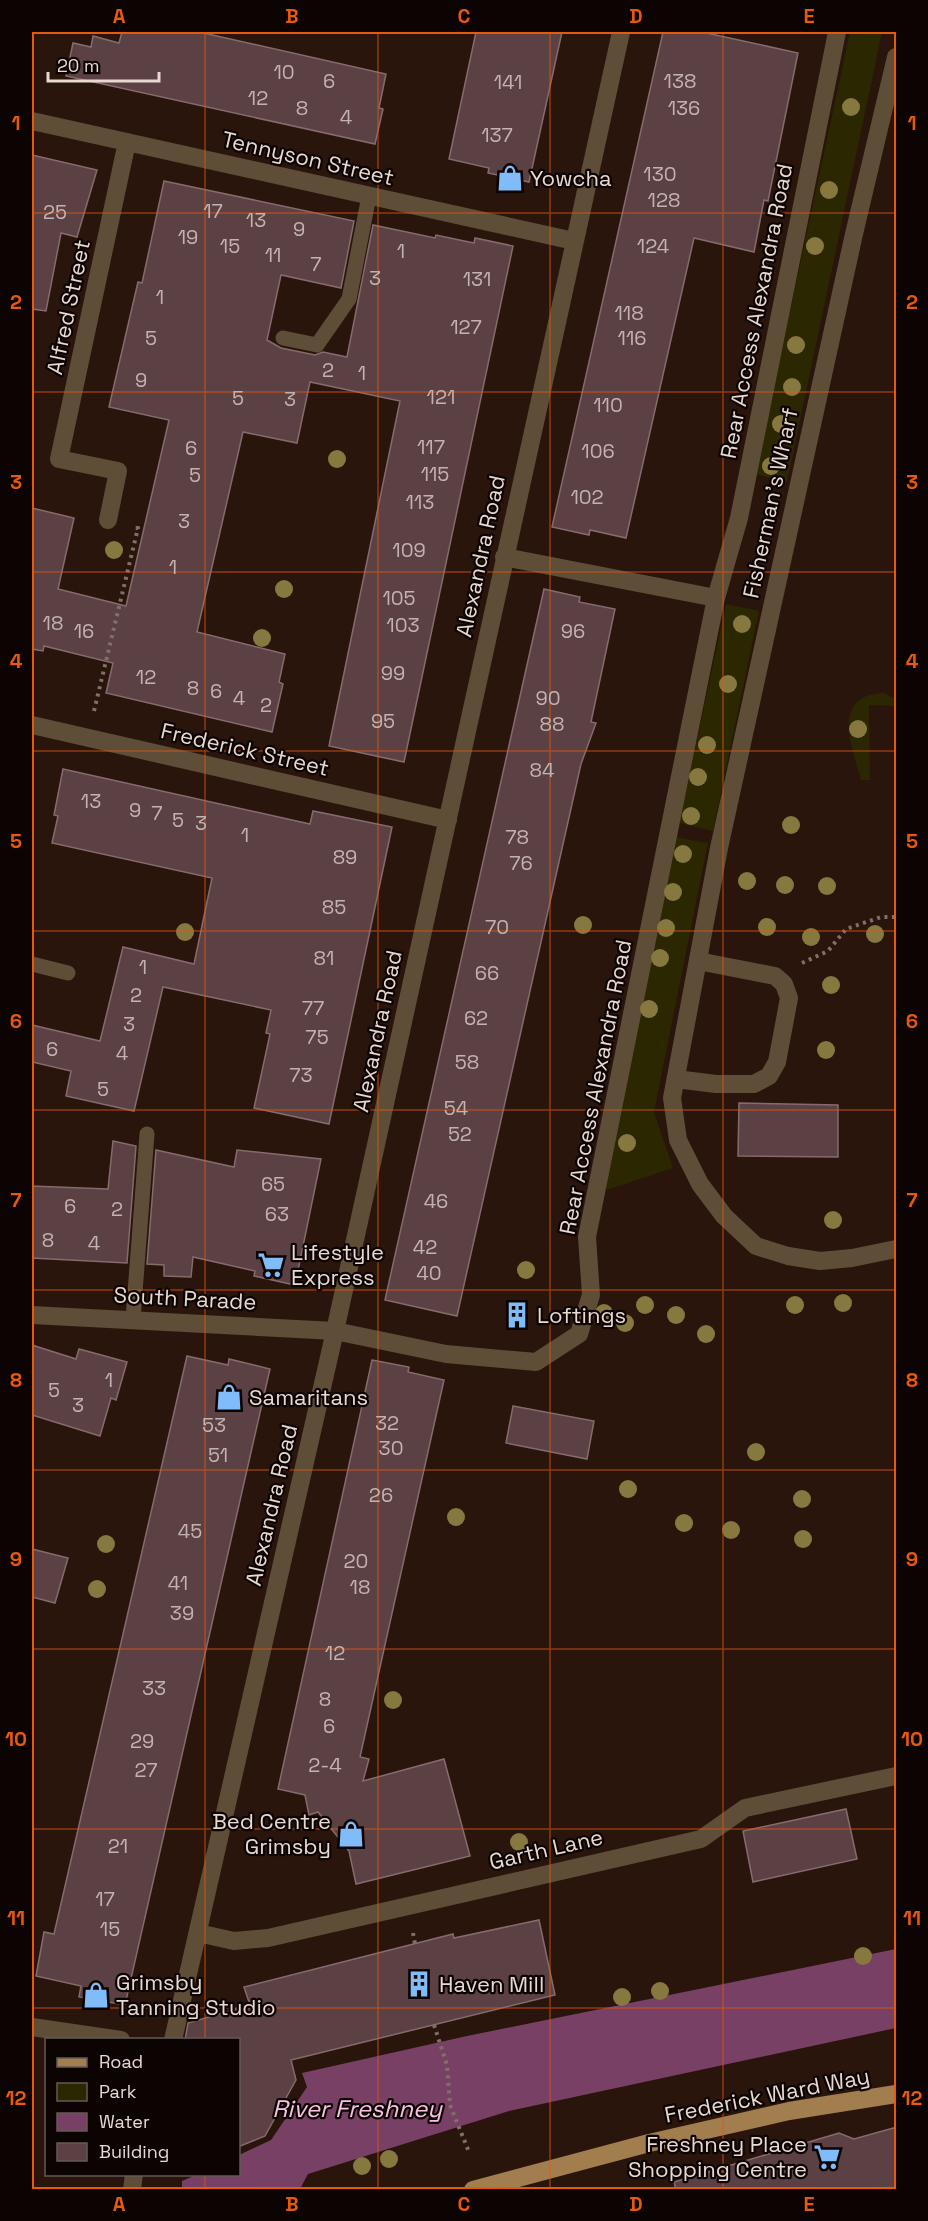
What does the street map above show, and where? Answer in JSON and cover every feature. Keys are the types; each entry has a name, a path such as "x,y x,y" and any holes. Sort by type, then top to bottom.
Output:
{"main road":[{"name":"Frederick Ward Way","path":"473,2190 672,2137 789,2111 897,2094"}],"street":[{"name":"Alexandra Road","path":"173,2038 335,1330 621,32"},
{"name":"Rear Access Alexandra Road","path":"335,1330 446,1354 536,1362 579,1334 591,1295 588,1237 716,598 738,518 837,32"},
{"name":"Fisherman's Wharf","path":"897,57 854,234 719,848 672,1098 678,1140 700,1184 723,1216 756,1246 788,1256 820,1260 852,1258 897,1249"},
{"name":"Tennyson Street","path":"32,120 574,241"},
{"name":"Alfred Street","path":"108,520 118,471 60,459 128,142"},
{"path":"504,556 716,598"},
{"name":"Frederick Street","path":"32,725 448,820"},
{"path":"676,1079 716,1084 754,1084 769,1076 777,1062 789,998 784,984 775,976 698,961"},
{"name":"South Parade","path":"32,1315 335,1330"},
{"name":"Garth Lane","path":"198,1933 234,1941 291,1933 701,1839 746,1808 897,1776"},
{"path":"32,2026 108,2038"}],"lane":[{"path":"283,338 316,345 349,299 369,196"},
{"path":"32,964 68,973"},
{"path":"133,1319 147,1134"}],"path":[{"path":"87,738 138,528 108,520"},
{"path":"775,976 828,951 846,929 881,916 897,917"},
{"path":"434,2025 447,2065 450,2104 469,2152"}],"green space":[{"path":"850,32 882,32 787,482 755,474"},
{"path":"726,604 759,611 713,831 679,823"},
{"path":"884,693 894,698 896,706 869,705 870,780 861,780 850,738 851,712 856,703 867,696"},
{"path":"675,837 708,843 654,1112 673,1168 607,1190 604,1181"}],"water":[{"name":"River Freshney","path":"896,1949 896,2028 509,2111 308,2174 300,2189 182,2189 182,2181 194,2176 240,2176 240,2155 271,2140 307,2087 302,2073 467,2036"}],"building":[{"path":"122,32 199,32 386,74 379,108 383,109 375,144 66,76 73,43 91,47 93,36 119,43"},
{"path":"476,32 562,32 529,182 488,173 489,168 449,159"},
{"path":"663,32 702,32 798,53 768,201 764,200 754,252 694,238 626,538 590,530 589,535 552,527"},
{"path":"32,155 97,170 77,237 61,233 46,311 32,309"},
{"path":"164,181 354,221 341,288 281,275 267,340 281,348 315,355 323,352 347,357 373,225 435,238 436,235 474,243 475,238 513,246 404,762 329,746 400,401 310,382 297,443 243,432 197,632 285,654 279,682 283,684 272,732 106,693 113,663 44,646 43,651 32,649 32,508 74,518 58,589 126,606 169,420 109,407 138,282 142,283"},
{"path":"544,589 580,597 579,602 615,609 591,722 596,723 581,764 457,1316 385,1300"},
{"path":"63,769 310,824 313,811 392,827 329,1124 254,1108 270,1034 266,1033 271,1010 163,987 134,1111 66,1096 71,1071 32,1062 32,1025 100,1041 123,947 194,964 212,878 52,843 58,816 54,815"},
{"path":"739,1103 838,1105 838,1157 738,1156"},
{"path":"113,1141 136,1146 127,1263 32,1258 32,1186 108,1189"},
{"path":"156,1150 234,1167 237,1150 321,1159 295,1285 254,1276 255,1271 193,1257 191,1277 164,1276 164,1265 147,1264"},
{"path":"32,1345 76,1359 79,1349 127,1362 116,1400 111,1398 100,1436 32,1415"},
{"path":"187,1356 228,1365 229,1359 270,1369 125,2005 79,1997 81,1986 36,1976 44,1932 54,1934"},
{"path":"372,1360 409,1367 408,1372 444,1380 360,1757 369,1759 363,1781 444,1759 470,1856 356,1884 349,1851 318,1812 309,1815 305,1795 278,1789"},
{"path":"513,1406 594,1421 587,1459 506,1443"},
{"path":"32,1549 68,1558 55,1603 32,1597"},
{"path":"846,1809 857,1859 753,1882 743,1831"},
{"path":"539,1920 555,1995 291,2060 296,2080 265,2136 240,2146 240,2038 185,2038 188,2023 250,2005 244,1987 453,1934 454,1938"},
{"name":"Freshney Place Shopping Centre","path":"897,2127 897,2190 676,2190 674,2182 839,2133 854,2139"}],"place":[{"name":"Yowcha","path":"510,178"},
{"name":"Lifestyle Express","path":"271,1265"},
{"name":"Loftings","path":"517,1315"},
{"name":"Samaritans","path":"229,1397"},
{"name":"Bed Centre Grimsby","path":"351,1834"},
{"name":"Haven Mill","path":"419,1984"},
{"name":"Grimsby Tanning Studio","path":"96,1995"},
{"name":"Freshney Place Shopping Centre","path":"827,2157"}]}
